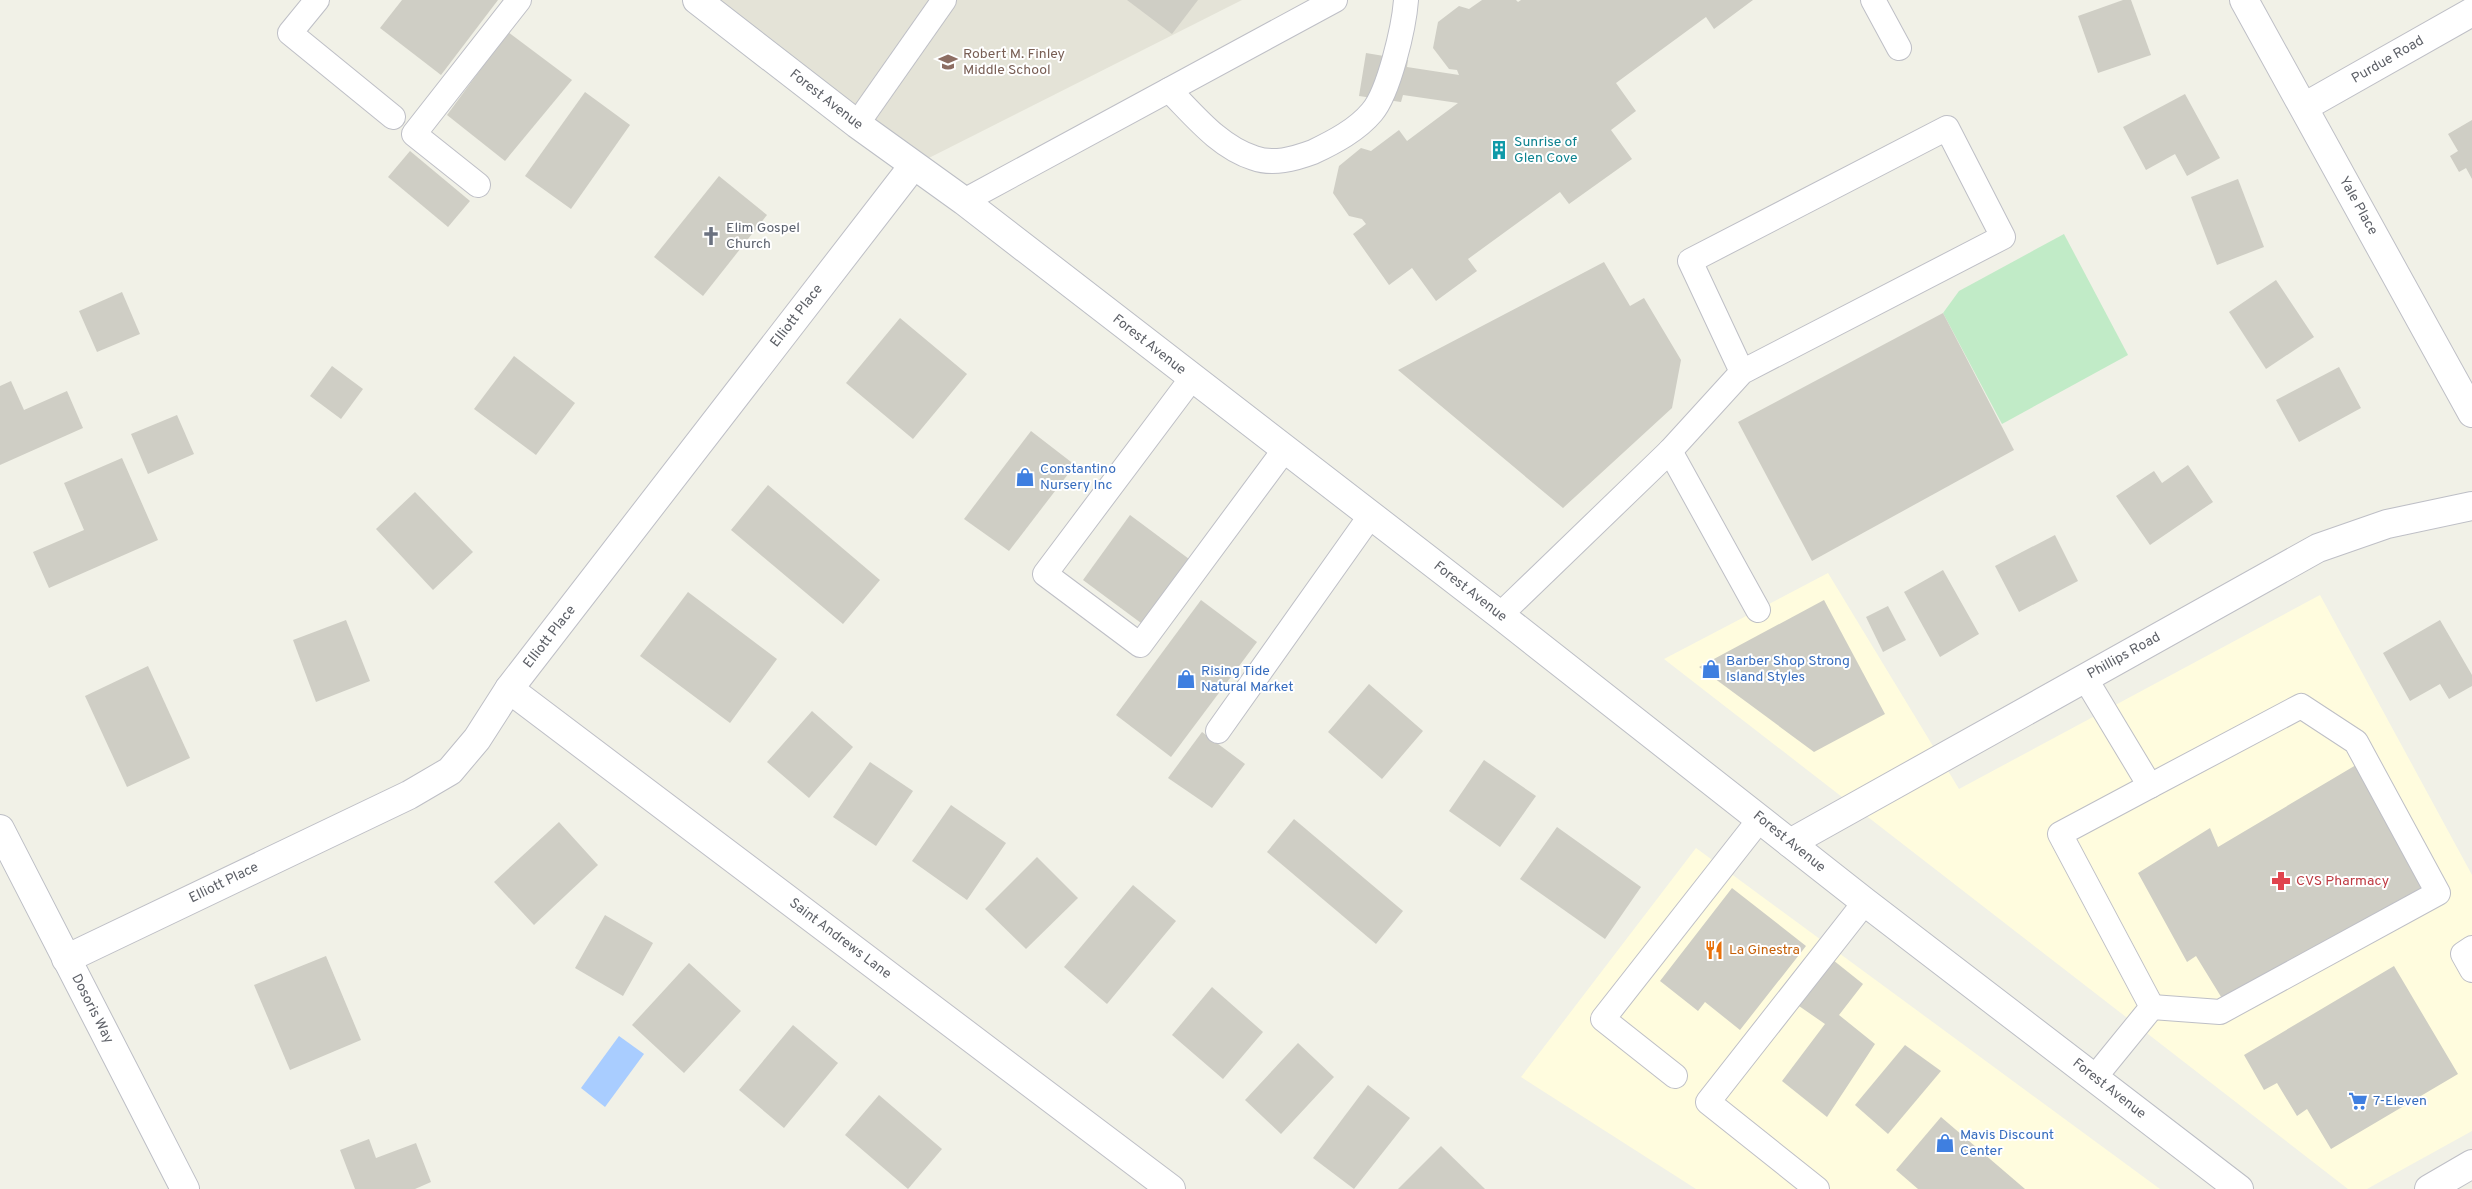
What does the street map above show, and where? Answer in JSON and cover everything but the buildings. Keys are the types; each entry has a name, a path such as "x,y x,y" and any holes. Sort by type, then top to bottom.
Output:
{"street":[{"name":"Forest Avenue","path":"697,0 857,124 964,201 1500,615 1865,902 2239,1189"},
{"name":"Yale Place","path":"2244,0 2472,413"},
{"name":"Purdue Road","path":"2304,107 2472,12"},
{"name":"Elliott Place","path":"66,959 438,780 450,771 476,739 509,689 913,166"},
{"name":"Phillips Road","path":"1790,843 2318,548 2387,524 2472,506"},
{"name":"Saint Andrews Lane","path":"509,689 1171,1189"},
{"name":"Dosoris Way","path":"0,829 185,1189"},
{"path":"2429,1189 2472,1164"}],"lane":[{"path":"317,0 290,33 393,117"},
{"path":"478,185 414,134 519,0"},
{"path":"857,124 944,0"},
{"path":"964,201 1335,0"},
{"path":"1169,90 1204,126 1236,152 1256,159 1280,161 1300,157 1351,131 1374,110 1396,52 1406,0"},
{"path":"1873,0 1899,48"},
{"path":"1500,615 1670,451 1742,372 2003,237 1948,128 1690,261 1742,372"},
{"path":"1192,378 1045,574 1140,645 1285,449"},
{"path":"1670,451 1758,610"},
{"path":"1218,731 1371,515"},
{"path":"2085,678 2150,786"},
{"path":"2301,706 2356,742 2438,893 2220,1012 2152,1007 2060,834 2301,706"},
{"path":"1675,1076 1603,1019 1760,819"},
{"path":"1817,1189 1708,1102 1865,902"},
{"path":"2472,948 2463,954 2472,970"},
{"path":"2095,1077 2152,1007"}],"shaded area":[{"name":"Robert M. Finley Middle School","path":"697,0 1242,0 913,166"},
{"path":"1828,573 1959,789 2320,595 2472,875 2472,1131 2367,1189 2348,1189 1664,659"},
{"path":"1696,848 2160,1189 1696,1189 1521,1077"}],"green space":[{"path":"2064,234 2128,355 2002,424 1943,313 1959,291"}],"water":[{"path":"619,1036 644,1054 605,1107 581,1088"}],"place":[{"name":"Robert M. Finley Middle School","path":"948,62"},
{"name":"Sunrise of Glen Cove","path":"1499,150"},
{"name":"Elim Gospel Church","path":"711,236"},
{"name":"Constantino Nursery Inc","path":"1025,477"},
{"name":"Barber Shop Strong Island Styles","path":"1711,669"},
{"name":"Rising Tide Natural Market","path":"1186,679"},
{"name":"CVS Pharmacy","path":"2281,881"},
{"name":"La Ginestra","path":"1714,950"},
{"name":"7-Eleven","path":"2358,1101"},
{"name":"Mavis Discount Center","path":"1945,1143"}]}
